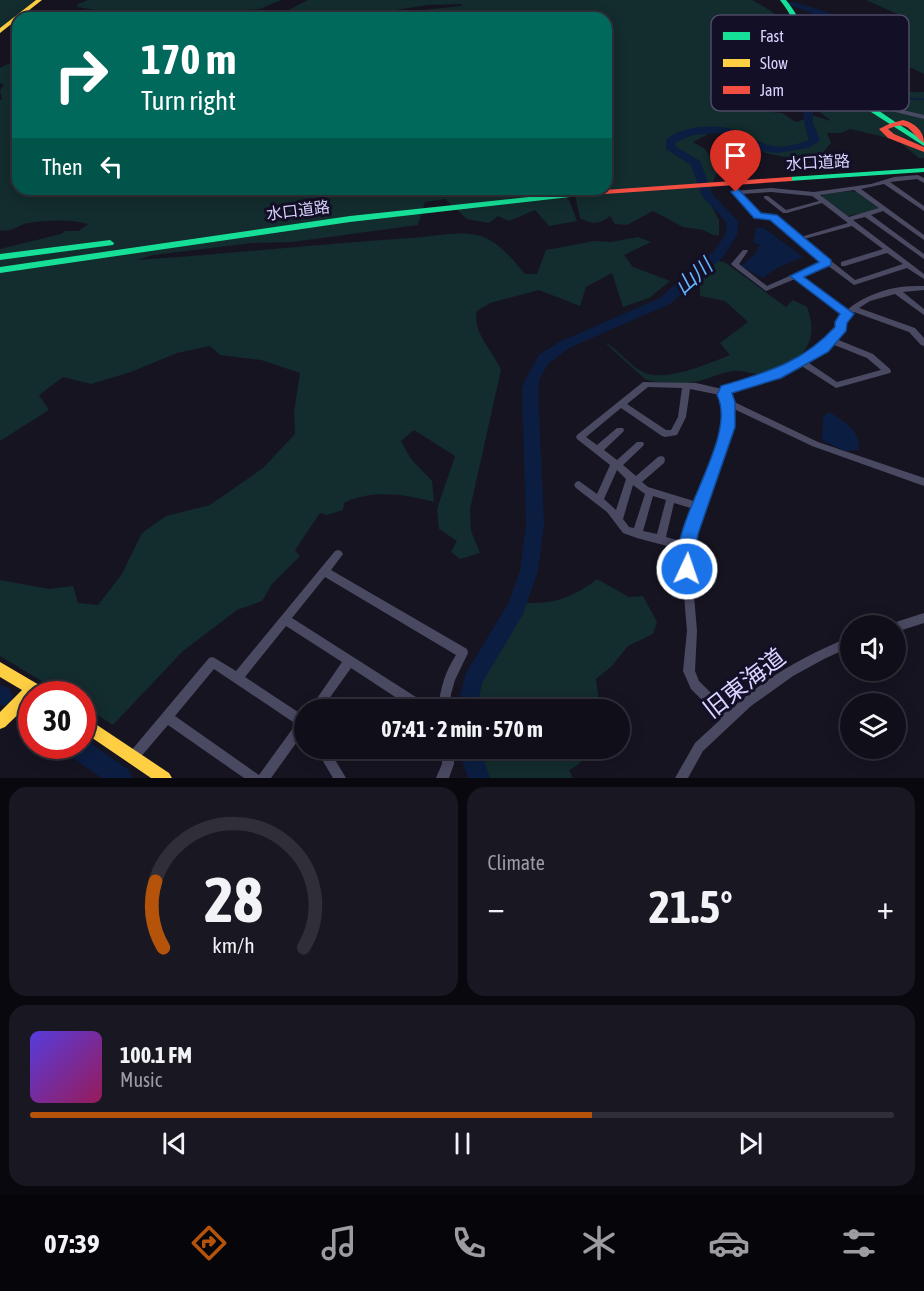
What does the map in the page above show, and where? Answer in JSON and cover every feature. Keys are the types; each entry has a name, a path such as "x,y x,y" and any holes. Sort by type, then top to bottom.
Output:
{"main road":[{"path":"24,12 39,0"},
{"path":"786,3 796,15"},
{"path":"0,31 12,21"},
{"path":"873,111 894,125"},
{"path":"924,143 912,125 902,123 884,128 884,131 924,150"},
{"name":"水口道路","path":"612,187 904,167 924,163"},
{"name":"水口道路","path":"718,181 923,176"},
{"name":"水口道路","path":"612,191 690,183"},
{"name":"水口道路","path":"0,264 159,239 386,209 523,195"},
{"name":"水口道路","path":"0,270 187,241 468,205 569,195"},
{"path":"0,257 135,239 153,237 159,239"},
{"path":"0,279 187,241"},
{"path":"0,669 19,681"},
{"path":"0,722 18,707"},
{"path":"96,731 164,778"}],"street":[{"path":"900,111 924,117"},
{"path":"908,265 854,283 773,217 758,216 736,192 771,190 814,194 923,176"},
{"path":"885,182 924,209"},
{"path":"855,188 924,238"},
{"path":"814,194 924,277"},
{"path":"766,196 785,212 824,201"},
{"path":"806,237 884,209"},
{"path":"867,214 924,257"},
{"path":"843,264 888,250"},
{"path":"745,251 735,264 766,289 827,262"},
{"path":"796,276 850,311 912,330 924,343"},
{"path":"729,719 695,685 689,671 692,631 687,581 687,547 728,427 726,390 777,375 800,361 832,340 842,328 841,322 850,311 869,299 895,290 924,288"},
{"path":"895,290 924,313"},
{"path":"800,361 836,384 886,371 870,356 832,340"},
{"path":"699,507 650,492 580,437 646,384 686,386 726,397 815,444 924,482"},
{"path":"621,404 665,434 674,434 682,417 686,386"},
{"path":"598,450 620,430"},
{"path":"599,500 616,464 640,444"},
{"path":"618,520 633,480 661,460"},
{"path":"579,484 610,508 626,530 687,547"},
{"path":"637,534 650,492"},
{"path":"660,540 671,498"},
{"path":"237,678 338,554"},
{"path":"324,571 463,653 450,671 444,699"},
{"path":"906,624 924,618"},
{"path":"285,619 409,699"},
{"name":"旧東海道","path":"681,778 699,747 747,702 789,672 840,646"},
{"path":"322,699 349,661"},
{"path":"134,756 213,662 294,715"},
{"path":"167,717 254,778"},
{"path":"264,778 294,736"},
{"path":"328,759 340,778"},
{"path":"442,778 447,771 450,759"}],"green space":[{"path":"0,0 35,0 20,12 12,12 12,18 0,28"},
{"path":"88,0 281,0 260,9 214,12 108,12 77,7 78,4"},
{"path":"308,0 752,0 778,15 711,15 711,111 768,111 782,113 796,122 815,116 831,121 818,111 909,111 909,92 924,92 924,158 919,158 897,140 850,129 841,133 827,133 831,143 820,156 784,157 766,153 716,130 693,142 705,149 718,170 707,197 719,220 719,235 683,227 653,211 627,225 615,224 610,216 603,221 592,223 580,218 575,195 612,195 612,12 412,12 461,6 462,4 428,5 383,12 285,12"},
{"path":"866,0 924,0 924,74 909,67 909,15 900,15"},
{"path":"12,62 12,195 563,195 569,200 577,221 549,226 535,210 509,221 498,216 489,223 467,219 445,199 425,202 418,225 292,242 252,243 153,255 136,260 470,234 493,242 525,274 537,274 546,250 594,241 611,242 638,237 651,242 624,255 633,267 670,281 649,298 623,307 612,273 586,287 580,306 539,290 490,303 477,311 476,319 480,334 501,370 470,509 471,531 480,553 460,559 451,552 457,541 439,529 437,509 455,456 414,430 401,441 411,459 432,481 434,502 400,495 377,494 344,503 343,510 327,515 320,513 295,550 300,556 272,584 262,601 237,610 183,651 113,725 96,714 96,681 41,681 0,656 0,580 49,589 73,586 78,603 98,605 122,574 142,533 166,516 210,505 263,468 295,434 294,412 300,373 261,360 220,355 210,346 177,353 131,372 91,384 63,377 39,395 49,410 0,441 0,249 61,234 65,231 79,231 88,224 43,221 0,230 0,100 2,99 0,90 4,85 0,83 0,68"},
{"path":"857,192 879,208 878,210 848,216 822,197 823,194"},
{"path":"716,260 726,263 786,307 793,300 807,307 811,321 811,333 803,352 795,360 773,371 760,374 733,371 694,382 651,381 645,379 604,342 639,370 654,375 688,370 730,355 720,343 748,322 725,301 700,296 700,273"},
{"path":"597,579 629,597 643,596 657,622 653,634 628,646 612,666 596,679 599,699 471,699 476,680 483,667 526,603 555,601 580,590"},
{"path":"478,759 584,759 569,770 573,778 485,778"}],"water":[{"path":"756,228 764,228 803,257 777,268 763,278 742,267 755,254 760,245 753,242"},
{"path":"827,413 842,420 855,432 859,450 845,451 822,440 823,418"}],"waterway":[{"name":"山川","path":"781,0 824,15"},
{"path":"909,98 924,99"},
{"name":"山川","path":"469,699 473,680 516,608 529,571 535,524 530,389 533,378 544,359 564,345 665,301 719,254 731,235 733,222 708,196 696,163 670,147 671,140 691,132 721,130 734,133 767,149 777,150 804,146 815,141 808,123 808,111"},
{"path":"94,759 121,778"},
{"name":"山川","path":"473,759 479,778"}],"traffic: fast":[{"path":"783,0 794,15"},
{"path":"874,111 924,144"},
{"path":"789,179 924,170"},
{"path":"0,270 350,219 567,195"},
{"path":"0,257 110,243"}],"traffic: slow":[{"path":"24,12 39,0"},
{"path":"0,31 12,21"},
{"path":"0,669 20,681"},
{"path":"0,722 18,704"},
{"path":"96,732 164,778"}],"traffic: jam":[{"path":"924,141 907,123 898,123 883,129 891,136 924,150"},
{"path":"612,191 789,179"}],"route":[{"path":"687,569 687,547 690,534 728,427 728,402 724,395 726,390 777,375 823,348 842,328 841,322 848,314 796,276 827,262 773,217 758,216 736,192"}]}
